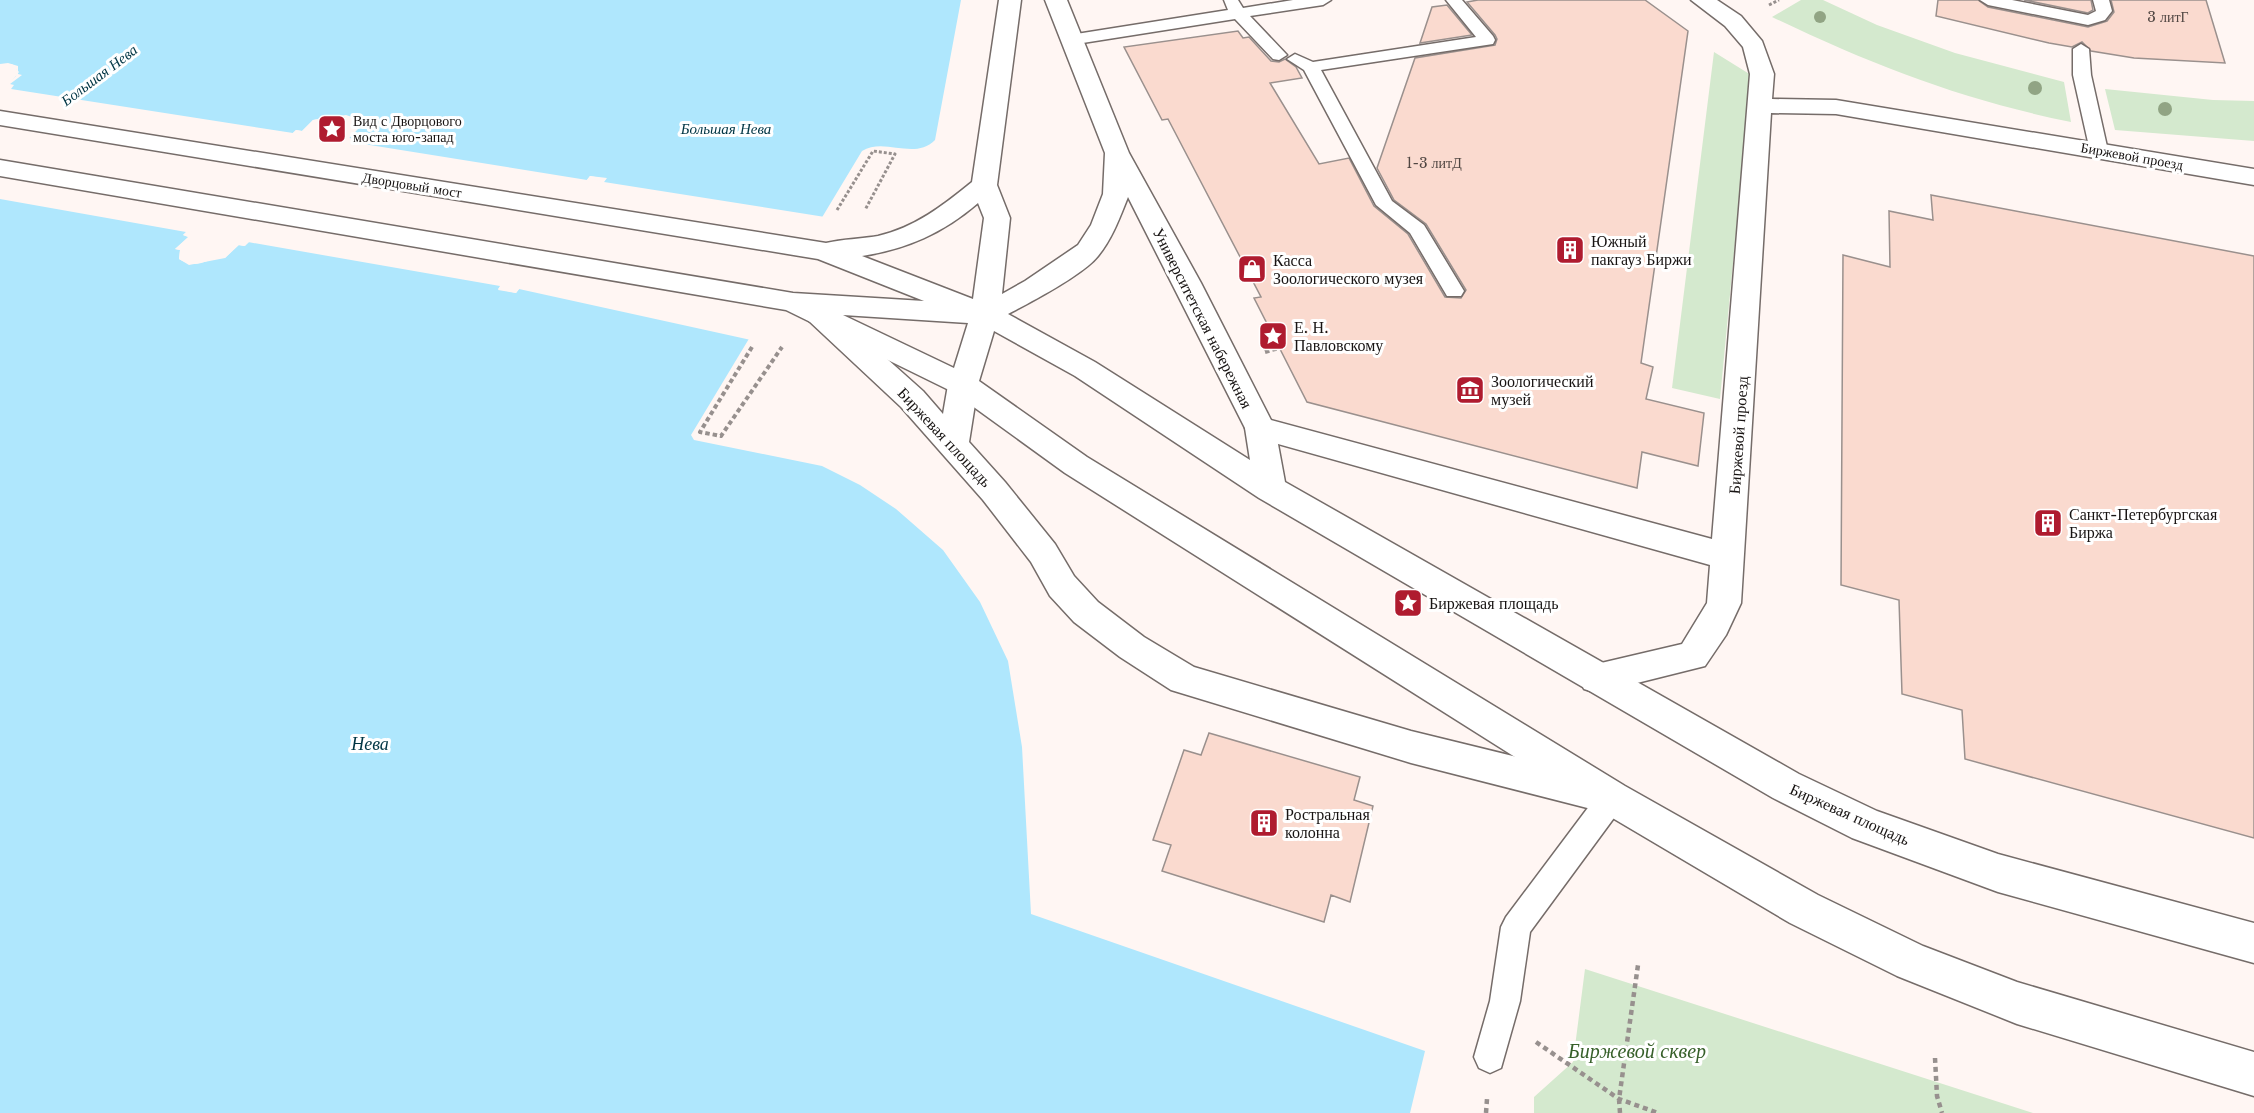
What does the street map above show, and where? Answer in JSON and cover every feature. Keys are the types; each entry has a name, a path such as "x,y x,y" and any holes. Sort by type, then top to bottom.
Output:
{"main road":[{"path":"953,443 963,385 985,314 997,218 984,185 1011,0"},
{"name":"Университетская набережная","path":"1056,0 1070,40 1117,153 1187,283 1260,428 1270,489"},
{"name":"Биржевой проезд","path":"1597,678 1693,656 1714,625 1724,603 1762,74 1754,46 1733,21 1702,0"},
{"name":"Биржевой проезд","path":"1760,106 1836,106 2254,177"},
{"name":"Дворцовый мост","path":"0,118 823,251"},
{"name":"Университетская набережная","path":"985,314 1035,288 1088,251 1104,225 1116,194 1117,153"},
{"path":"0,168 806,308 985,314"},
{"path":"823,251 872,247 915,235 947,217 984,185"},
{"name":"Биржевая площадь","path":"823,251 985,314 1085,369 1270,489 1786,786 1866,825 1998,873 2254,942"},
{"name":"Биржевая площадь","path":"806,308 963,385 1076,465 1612,798 1804,909 1912,962 2017,1003 2254,1074"},
{"name":"Биржевая площадь","path":"806,308 912,399 953,443 1036,544 1062,586 1086,612 1132,647 1184,679 1411,747 1612,798"},
{"path":"1260,428 1729,557"}],"lane":[{"path":"1070,40 1234,6 1323,0"},
{"path":"1295,60 1487,40 1454,0"},
{"path":"1988,0 2083,22 2099,17 2104,11 2101,0"},
{"path":"1234,6 1295,60 1385,205 1417,229 1454,291"},
{"path":"2081,49 2082,75 2099,151"},
{"path":"1490,1057 1505,1001 1516,927 1612,798"}],"path":[{"path":"837,210 873,151 895,154 862,213"},
{"path":"752,347 700,432 721,436 782,346"},
{"path":"1620,1113 1619,1100 1638,965"},
{"path":"1490,1057 1529,1037 1619,1100 1658,1113"},
{"path":"1935,1059 1937,1096 1942,1113"}],"green space":[{"path":"1801,0 1823,0 1877,25 1955,53 2064,82 2071,122 1955,92 1882,66 1772,17"},
{"path":"1714,52 1751,75 1720,399 1672,388"},
{"path":"2105,89 2213,100 2254,101 2254,141 2115,130"},
{"name":"Биржевой сквер","path":"1585,969 2033,1113 1534,1113 1534,1097 1573,1062"}],"water":[{"name":"Нева","path":"0,0 961,0 935,140 918,149 880,146 862,151 691,435 694,440 822,466 860,485 896,509 943,550 980,602 1008,661 1022,747 1031,914 1425,1051 1410,1113 0,1113 0,96 19,72 12,64 0,64","holes":["332,116 354,119 354,127 359,127 349,138 353,140 245,246 239,245 225,258 198,264 187,263 179,259 180,250 175,249 189,237 183,235 296,130 302,131 313,120","590,176 606,179 516,293 498,289"]}],"pier":[{"path":"8,63 18,66 18,74 22,75 10,84 14,85 11,89 293,133 296,130 302,131 313,120 346,115 352,117 355,127 360,127 349,138 354,139 351,142 587,180 590,176 607,178 604,182 825,217 751,340 519,289 516,293 498,290 500,286 248,242 244,246 238,245 225,258 189,265 179,259 180,250 175,249 188,237 183,235 186,232 0,199 0,92 16,76 17,70 12,67 0,67 0,64","holes":["345,118 353,123 353,129 346,137 348,141 243,243 237,243 224,255 203,261 189,262 182,258 181,247 191,237 189,234 298,133 303,134 314,123","591,179 601,181 514,290 503,288"]}],"building":[{"name":"Южный пакгауз Биржи","path":"1478,0 1645,0 1688,31 1641,363 1653,367 1646,399 1704,413 1698,466 1642,452 1637,488 1307,402 1254,298 1261,297 1168,119 1162,120 1124,47 1238,31 1243,38 1249,37 1271,61 1279,62 1285,59 1296,67 1302,78 1270,83 1319,164 1349,158 1374,206 1408,234 1445,297 1461,298 1466,290 1426,224 1394,200 1377,168 1415,58 1495,45 1497,39 1495,35 1467,2"},
{"path":"1938,0 1978,0 1988,7 2088,27 2107,21 2114,12 2111,0 2206,0 2225,63 2134,58 2091,51 2082,42 2072,47 2049,43 1936,16"},
{"path":"2024,0 2091,0 2093,10 2088,13"},
{"path":"1447,5 1472,35 1420,43 1432,7"},
{"name":"Санкт-Петербургская Биржа","path":"1931,195 2254,256 2254,838 1965,759 1962,710 1902,694 1899,600 1841,585 1843,255 1890,267 1889,211 1933,220"},
{"name":"Ростральная колонна","path":"1209,733 1360,777 1354,800 1373,806 1350,902 1331,895 1324,922 1162,871 1171,845 1153,840 1184,750 1201,755"}],"place":[{"name":"Вид с Дворцового моста юго-запад","path":"332,129"},
{"name":"Южный пакгауз Биржи","path":"1570,250"},
{"name":"Касса Зоологического музея","path":"1252,269"},
{"name":"Е. Н. Павловскому","path":"1273,336"},
{"name":"Зоологический музей","path":"1470,390"},
{"name":"Санкт-Петербургская Биржа","path":"2048,523"},
{"name":"Биржевая площадь","path":"1408,603"},
{"name":"Ростральная колонна","path":"1264,823"}],"water label":[{"name":"Большая Нева","path":"99,75"},
{"name":"Большая Нева","path":"726,128"}]}
